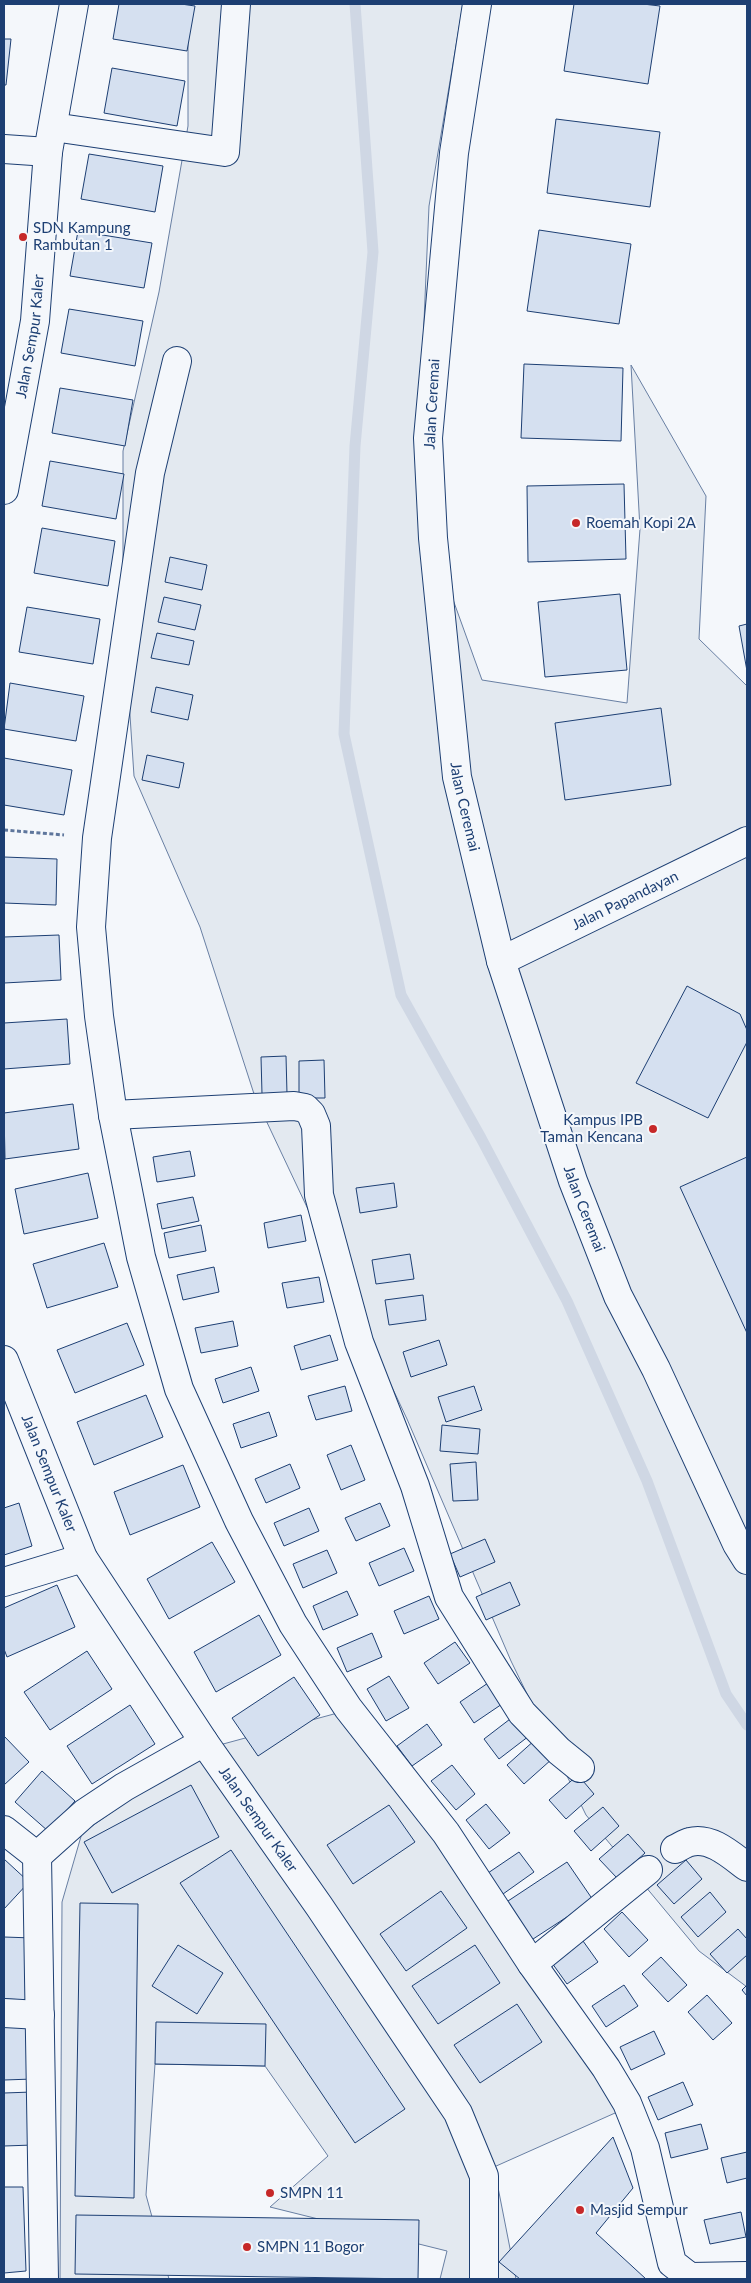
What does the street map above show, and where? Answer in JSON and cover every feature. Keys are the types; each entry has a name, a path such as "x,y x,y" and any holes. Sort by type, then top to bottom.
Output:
{"street":[{"name":"Jalan Sempur Kaler","path":"4,490 34,321 51,139 74,4"},
{"path":"4,149 51,139 225,152 236,4"},
{"name":"Jalan Ceremai","path":"477,4 454,154 428,438 433,538 456,777 502,961 573,1182 618,1296 656,1369 736,1544 747,1560"},
{"path":"177,360 150,473 97,838 91,927 99,1016 113,1115 141,1257 179,1389 239,1521 293,1624 348,1708 446,1833 532,1964 606,2068 627,2103 645,2148 672,2263 690,2278 747,2276"},
{"name":"Jalan Papandayan","path":"502,961 747,841"},
{"path":"113,1115 294,1106 305,1108 311,1114 316,1126 320,1195 359,1342 415,1486 449,1597 522,1713 559,1751 580,1768"},
{"name":"Jalan Sempur Kaler","path":"4,1360 83,1558 204,1742 314,1898 458,2113 484,2176 484,2279"},
{"path":"4,1582 83,1558"},
{"path":"44,2279 37,1856 85,1813 124,1787 204,1742"},
{"path":"4,1830 37,1856"},
{"path":"675,1849 690,1841 705,1842 720,1847 747,1867"},
{"path":"532,1964 648,1870"},
{"path":"4,2013 40,2015"}],"path":[{"path":"4,830 97,838"}],"shaded area":[{"path":"188,4 463,4 429,206 421,391 429,533 482,680 627,703 640,529 631,365 706,496 699,639 747,686 747,1987 699,1951 586,1815 511,1661 407,1419 255,1097 200,927 134,776 123,609 123,451 159,292 188,126"},
{"path":"356,1708 624,2109 494,2167 516,2279 440,2279 447,2251 270,2207 328,2156 265,2066 155,2064 146,2195 169,2279 60,2279 62,1902 82,1833 201,1750"}],"building":[{"path":"119,4 181,4 195,6 187,51 113,39"},
{"path":"574,4 643,4 660,6 648,84 564,71"},
{"path":"4,39 11,39 6,85 4,85"},
{"path":"112,68 185,81 177,126 104,113"},
{"path":"556,119 660,132 650,207 547,193"},
{"path":"89,154 163,166 155,212 81,199"},
{"path":"539,230 631,244 619,324 527,311"},
{"path":"78,231 152,243 144,288 70,276"},
{"path":"69,309 143,321 135,366 61,353"},
{"path":"524,364 623,368 621,441 521,438"},
{"path":"60,388 133,400 125,446 52,433"},
{"path":"50,461 124,474 116,519 42,506"},
{"name":"Roemah Kopi 2A","path":"624,484 626,559 528,562 527,486"},
{"path":"42,528 115,541 108,586 34,573"},
{"path":"170,557 207,565 202,590 165,582"},
{"path":"620,594 627,670 545,677 538,602"},
{"path":"164,597 201,605 195,630 158,622"},
{"path":"27,607 100,619 93,664 19,652"},
{"path":"747,624 747,671 739,626"},
{"path":"157,633 194,641 189,665 151,658"},
{"path":"10,683 84,696 76,741 4,729"},
{"path":"156,687 193,695 188,720 151,712"},
{"path":"661,708 671,785 565,800 555,723"},
{"path":"147,755 184,763 179,788 142,780"},
{"path":"4,758 72,770 64,815 4,805"},
{"path":"4,857 57,859 56,905 4,903"},
{"path":"59,935 61,980 4,983 4,937"},
{"path":"687,986 740,1014 747,1030 747,1042 708,1118 636,1083"},
{"path":"67,1019 70,1064 4,1069 4,1023"},
{"path":"286,1056 287,1094 262,1094 261,1057"},
{"path":"324,1060 325,1098 299,1098 299,1061"},
{"path":"73,1104 79,1149 5,1159 4,1113"},
{"path":"190,1151 195,1176 157,1182 153,1157"},
{"path":"747,1157 747,1333 680,1187"},
{"path":"88,1173 98,1218 24,1234 15,1189"},
{"path":"394,1183 397,1207 360,1213 356,1188"},
{"path":"193,1197 199,1221 162,1229 157,1204"},
{"path":"301,1215 306,1241 268,1248 264,1223"},
{"path":"201,1225 206,1251 169,1258 164,1233"},
{"path":"104,1243 118,1287 47,1308 33,1264"},
{"path":"410,1254 414,1279 376,1284 372,1260"},
{"path":"214,1267 219,1292 183,1300 177,1275"},
{"path":"319,1277 324,1302 287,1308 282,1283"},
{"path":"423,1295 426,1320 389,1325 385,1300"},
{"path":"233,1321 238,1346 201,1353 195,1328"},
{"path":"127,1323 144,1365 75,1393 57,1350"},
{"path":"330,1335 338,1360 301,1370 294,1346"},
{"path":"439,1340 447,1365 411,1377 403,1352"},
{"path":"251,1367 259,1391 223,1403 215,1379"},
{"path":"345,1386 352,1411 316,1420 308,1396"},
{"path":"474,1386 482,1410 446,1422 438,1397"},
{"path":"146,1395 163,1437 94,1465 77,1422"},
{"path":"269,1412 277,1436 241,1448 233,1424"},
{"path":"442,1425 480,1429 478,1454 440,1451"},
{"path":"351,1445 365,1480 341,1490 327,1455"},
{"path":"476,1462 478,1500 453,1501 450,1464"},
{"path":"290,1464 300,1488 266,1503 255,1479"},
{"path":"183,1465 200,1507 130,1535 114,1492"},
{"path":"19,1503 32,1546 4,1555 4,1508"},
{"path":"380,1503 390,1526 356,1541 345,1518"},
{"path":"309,1508 319,1531 284,1546 274,1523"},
{"path":"485,1539 495,1562 460,1577 450,1554"},
{"path":"212,1542 235,1582 169,1619 147,1579"},
{"path":"404,1548 414,1571 379,1586 369,1563"},
{"path":"327,1550 337,1573 303,1588 293,1564"},
{"path":"510,1582 520,1605 486,1620 476,1597"},
{"path":"57,1585 75,1627 7,1657 4,1649 4,1608"},
{"path":"347,1591 358,1615 323,1630 313,1606"},
{"path":"429,1596 439,1619 404,1634 394,1611"},
{"path":"259,1615 281,1655 216,1692 194,1652"},
{"path":"372,1633 382,1657 347,1672 337,1648"},
{"path":"455,1642 470,1663 438,1684 424,1663"},
{"path":"87,1651 112,1689 50,1730 24,1692"},
{"path":"389,1676 409,1708 386,1721 367,1689"},
{"path":"294,1677 320,1715 258,1756 232,1718"},
{"path":"491,1681 505,1702 474,1723 460,1702"},
{"path":"130,1705 155,1744 92,1784 67,1746"},
{"path":"514,1716 529,1736 499,1759 484,1739"},
{"path":"427,1724 442,1745 412,1766 397,1746"},
{"path":"4,1736 29,1762 4,1785"},
{"path":"536,1739 552,1759 524,1784 507,1765"},
{"path":"452,1765 475,1794 456,1810 431,1781"},
{"path":"42,1771 75,1801 48,1831 15,1802"},
{"path":"578,1775 594,1794 566,1819 549,1800"},
{"path":"191,1785 219,1837 112,1893 84,1842"},
{"path":"486,1804 510,1833 489,1849 466,1820"},
{"path":"389,1805 415,1842 353,1884 327,1845"},
{"path":"603,1807 619,1826 591,1851 574,1831"},
{"path":"628,1834 645,1853 617,1878 599,1859"},
{"path":"231,1850 405,2109 355,2143 180,1883"},
{"path":"519,1852 534,1872 503,1894 488,1873"},
{"path":"4,1859 29,1882 4,1909"},
{"path":"686,1860 702,1879 674,1904 657,1885"},
{"path":"567,1862 593,1900 530,1941 505,1903"},
{"path":"441,1891 467,1928 406,1971 380,1934"},
{"path":"710,1892 726,1912 698,1937 681,1917"},
{"path":"80,1903 138,1904 134,2198 75,2196"},
{"path":"622,1912 648,1940 629,1957 604,1929"},
{"path":"738,1929 747,1939 747,1955 727,1973 710,1954"},
{"path":"4,1937 33,1938 30,2000 4,1999"},
{"path":"583,1941 598,1962 567,1984 552,1963"},
{"path":"178,1945 223,1973 197,2014 152,1986"},
{"path":"475,1945 500,1983 438,2024 412,1986"},
{"path":"661,1957 687,1985 668,2002 642,1974"},
{"path":"624,1985 638,2006 606,2027 592,2006"},
{"path":"747,1985 747,1996 742,1990"},
{"path":"707,1995 732,2023 713,2040 688,2012"},
{"path":"517,2004 542,2042 480,2083 454,2045"},
{"path":"156,2022 266,2024 265,2066 155,2064"},
{"path":"4,2027 32,2027 33,2079 4,2080"},
{"path":"654,2031 665,2054 631,2070 620,2047"},
{"path":"683,2082 693,2105 658,2120 648,2097"},
{"path":"32,2092 33,2145 4,2146 4,2093"},
{"path":"701,2124 708,2149 671,2158 665,2133"},
{"name":"Masjid Sempur","path":"613,2137 633,2188 596,2233 646,2279 520,2279 499,2262"},
{"path":"747,2152 747,2178 727,2183 721,2158"},
{"path":"4,2187 23,2187 26,2271 4,2273"},
{"path":"741,2212 746,2237 710,2244 704,2220"},
{"name":"SMPN 11 Bogor","path":"76,2215 419,2220 418,2279 75,2274"}],"waterway":[{"path":"355,4 373,252 355,446 344,734 401,995 481,1138 567,1301 647,1481 726,1694 747,1725"}],"place":[{"name":"SDN Kampung Rambutan 1","path":"23,237"},
{"name":"Roemah Kopi 2A","path":"576,523"},
{"name":"Kampus IPB Taman Kencana","path":"653,1129"},
{"name":"SMPN 11","path":"270,2193"},
{"name":"Masjid Sempur","path":"580,2210"},
{"name":"SMPN 11 Bogor","path":"247,2247"}]}
